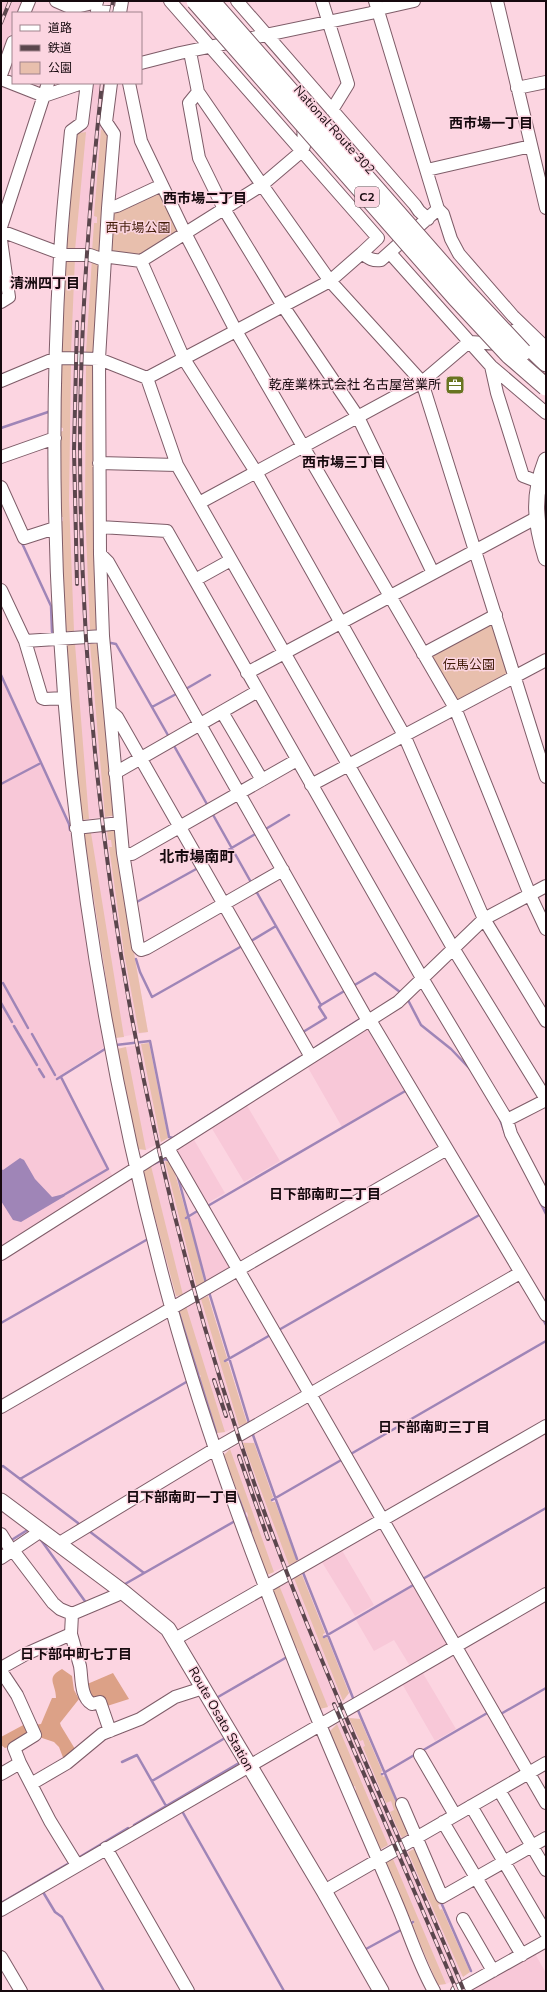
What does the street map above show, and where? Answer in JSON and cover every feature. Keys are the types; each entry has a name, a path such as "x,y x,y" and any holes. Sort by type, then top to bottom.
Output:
{"highway":[{"name":"C2","path":"194,1 455,298 509,355 546,387"},
{"name":"C2","path":"211,1 468,294 546,373"},
{"name":"National Route 302","path":"220,1 260,37 373,174 424,223 456,264 514,324 528,347 546,363"}],"main road":[{"path":"546,460 537,492 536,518 546,558"},
{"name":"Route Osato Station","path":"1,1502 123,1592 159,1621 175,1639 248,1765 324,1891 381,1991"}],"street":[{"path":"24,12 29,1"},
{"path":"56,1 71,11 97,7 116,12"},
{"path":"120,12 122,1"},
{"path":"1,381 56,358 99,359 147,378 330,280 362,254 378,238 170,1"},
{"path":"237,1 260,37"},
{"path":"322,1 348,84 332,110"},
{"path":"142,63 328,22 376,6 414,1"},
{"path":"497,1 546,208"},
{"path":"376,6 438,210 443,214 454,247 456,264 443,313"},
{"path":"1,75 12,45"},
{"path":"190,52 198,92 262,185 330,280 422,382 546,777"},
{"path":"1,79 12,83"},
{"path":"517,88 546,82"},
{"path":"14,84 44,96 79,84"},
{"path":"1,227 48,84"},
{"path":"87,84 82,123 71,131 60,254 56,358 55,528 59,639 76,828 110,1043 136,1168 172,1309 215,1449 265,1587 320,1725 434,1991"},
{"path":"111,84 106,122 114,134 104,258 99,359 100,554 103,636 115,772 123,853 138,947 141,950 147,948 283,870"},
{"path":"129,84 141,141 185,233 236,331 455,708 530,895 546,929"},
{"path":"198,92 190,103 199,158 224,209 283,306 358,417 433,573"},
{"path":"307,93 332,110 415,205 424,223"},
{"path":"1,231 65,256 90,255 101,259 110,257 141,261 262,185 302,151 304,146 307,93"},
{"path":"427,170 531,146"},
{"path":"373,156 373,174"},
{"path":"108,208 117,206 162,185"},
{"path":"362,254 375,261 381,260 438,210"},
{"path":"1,240 9,297 1,302"},
{"path":"390,253 492,366 546,413"},
{"path":"141,261 184,359 256,472 404,735 484,919 546,1020"},
{"path":"514,324 546,348"},
{"path":"199,503 422,382 469,342 528,347"},
{"path":"492,366 497,393 523,476 539,482"},
{"path":"147,378 177,465 453,948 546,1100 507,1120"},
{"path":"1,457 56,438"},
{"path":"99,463 177,465"},
{"path":"1,487 24,538 55,528"},
{"path":"247,673 536,518"},
{"path":"100,528 167,531 422,978 507,1120 511,1134 546,1202"},
{"path":"100,554 108,562 369,1020 520,1273 544,1308"},
{"path":"195,580 231,560"},
{"path":"1,590 25,641 42,698 45,700 64,698"},
{"path":"423,654 496,615"},
{"path":"25,641 103,636"},
{"path":"311,785 546,660"},
{"path":"115,772 258,691"},
{"path":"110,711 117,717 141,758 311,1057"},
{"path":"222,712 262,780"},
{"path":"123,853 132,854 297,760"},
{"path":"76,828 120,823"},
{"path":"1,1254 398,1002 484,919 546,886"},
{"path":"168,1148 528,1773 545,1800"},
{"path":"1,1407 447,1149"},
{"path":"58,1544 215,1449 520,1273"},
{"path":"175,1639 546,1426"},
{"path":"1,1558 41,1531"},
{"path":"1,1534 53,1603 68,1614 72,1614 123,1592"},
{"path":"1,1910 248,1765 546,1594"},
{"path":"72,1614 72,1634 82,1684 88,1702 92,1704 100,1702 110,1731"},
{"path":"72,1634 26,1654 1,1669 17,1695 35,1735 14,1748 20,1763 50,1821 77,1865"},
{"path":"31,1784 66,1763 93,1740 110,1731 140,1719 175,1697 203,1688"},
{"path":"420,1755 455,1815"},
{"path":"1,1774 20,1763"},
{"path":"324,1891 546,1763"},
{"path":"499,1790 546,1870"},
{"path":"402,1804 442,1897 546,1838"},
{"path":"471,1806 546,1933"},
{"path":"443,1822 522,1955"},
{"path":"106,1848 188,1991"},
{"path":"463,1919 493,1971"},
{"path":"457,1991 546,1941"},
{"path":"1,1957 21,1991"}],"shaded area":[{"path":"1,1 19,1 23,3 19,12 12,12 12,29 1,56"},
{"path":"90,84 107,84 101,129 111,136 101,254 71,249 74,134"},
{"path":"64,258 100,262 95,354 60,352"},
{"path":"62,364 94,365 93,505 96,508 100,629 65,631 61,522 63,521 63,517 61,517 60,432 63,431 63,428 60,427"},
{"path":"100,643 117,815 81,820 66,645"},
{"path":"1,677 69,824 106,1046 61,1075 113,1177 1,1248"},
{"path":"117,830 135,959 148,1032 115,1038 84,834"},
{"path":"368,1027 405,1090 342,1127 307,1066"},
{"path":"149,1043 168,1138 146,1150 138,1149 117,1049"},
{"path":"246,1104 280,1161 244,1182 211,1127"},
{"path":"193,1138 225,1193 204,1205 173,1153 176,1149"},
{"path":"20,1158 24,1160 35,1179 52,1197 64,1194 65,1196 21,1222 13,1220 1,1201 1,1169 3,1170"},
{"path":"165,1161 172,1163 187,1216 185,1217 186,1219 189,1219 205,1285 180,1296 176,1296 143,1172 151,1166"},
{"path":"200,1211 234,1268 207,1284 190,1217"},
{"path":"208,1296 227,1358 225,1361 228,1362 247,1423 225,1432 217,1433 199,1378 201,1376 198,1373 179,1310"},
{"path":"244,1442 254,1443 273,1497 271,1499 272,1502 275,1502 297,1561 267,1575 247,1518 247,1512 245,1513 224,1455 229,1450"},
{"path":"340,1547 374,1605 355,1616 320,1559"},
{"path":"302,1575 325,1633 323,1634 324,1638 327,1637 349,1693 343,1701 320,1709 272,1588"},
{"path":"415,1585 449,1644 410,1666 394,1640 374,1651 356,1620"},
{"path":"62,1669 72,1676 74,1690 79,1699 60,1723 75,1749 64,1760 59,1747 54,1742 39,1737 34,1725 41,1724 52,1698 56,1698 53,1678 57,1672"},
{"path":"421,1670 456,1729 435,1741 401,1682"},
{"path":"113,1673 129,1699 104,1707 93,1701 85,1685"},
{"path":"349,1718 360,1719 382,1771 383,1777 385,1776 406,1836 379,1850 354,1791 356,1790 355,1786 352,1787 330,1731 337,1724"},
{"path":"27,1723 32,1732 9,1747 5,1748 1,1745 1,1737"},
{"path":"416,1848 440,1904 438,1905 440,1910 442,1909 470,1972 446,1984 438,1985 412,1925 414,1924 412,1920 410,1920 386,1863"},
{"path":"534,1952 546,1973 546,1991 466,1991"}],"green space":[{"path":"101,129 111,136 101,254 92,252 94,223 97,223 97,217 94,216"},
{"path":"86,132 75,250 64,252 74,134"},
{"name":"西市場公園","path":"161,191 179,229 178,233 138,258 111,253 111,215 114,211"},
{"path":"64,258 75,258 71,352 60,352"},
{"path":"92,258 100,262 95,354 86,353"},
{"path":"62,364 71,365 69,500 74,631 65,631 61,522 63,521 63,517 61,517 60,432 63,431 63,428 60,427"},
{"path":"86,365 94,365 93,505 96,508 100,629 90,630 85,509"},
{"name":"伝馬公園","path":"490,623 494,625 508,671 506,674 458,701 454,700 430,659 432,655"},
{"path":"100,643 117,815 105,817 90,644"},
{"path":"75,644 89,819 81,820 66,645"},
{"path":"117,830 135,959 148,1032 139,1033 124,953 109,847 112,847 111,840 108,840 107,831"},
{"path":"91,833 124,1037 115,1038 84,834"},
{"path":"149,1043 168,1138 161,1142 141,1044"},
{"path":"126,1047 146,1150 138,1149 117,1049"},
{"path":"165,1161 172,1163 187,1216 185,1217 186,1219 189,1219 205,1285 197,1288"},
{"path":"151,1166 183,1295 176,1296 143,1172"},
{"path":"208,1296 227,1358 225,1361 228,1362 247,1423 239,1426 201,1299"},
{"path":"186,1306 225,1432 217,1433 199,1378 201,1376 198,1373 179,1310"},
{"path":"243,1443 254,1443 273,1497 271,1499 272,1502 275,1502 297,1561 289,1565"},
{"path":"230,1449 274,1572 267,1575 247,1518 247,1512 245,1513 224,1455"},
{"path":"302,1575 325,1633 323,1634 324,1638 327,1637 349,1693 343,1701 294,1578"},
{"path":"279,1585 328,1707 320,1709 297,1654 299,1653 297,1648 295,1649 272,1588"},
{"path":"349,1718 360,1719 382,1771 383,1777 385,1776 409,1833 402,1838 390,1812 394,1810 391,1801 386,1803 363,1747 365,1746 363,1740 360,1741"},
{"path":"337,1724 388,1845 379,1850 354,1791 356,1790 355,1786 352,1787 330,1731"},
{"path":"416,1848 440,1904 438,1905 440,1910 442,1909 470,1972 463,1977 408,1852"},
{"path":"393,1859 446,1984 438,1985 412,1925 414,1924 412,1920 410,1920 386,1863"}],"waterway":[{"path":"1,428 51,411"},
{"path":"21,541 51,606 52,632"},
{"path":"111,643 116,644 169,737"},
{"path":"1,675 69,824 70,830"},
{"path":"184,690 210,675"},
{"path":"152,707 178,693"},
{"path":"173,744 208,806"},
{"path":"1,784 39,764"},
{"path":"212,813 252,884"},
{"path":"264,830 289,815"},
{"path":"206,863 257,833"},
{"path":"135,903 198,868"},
{"path":"256,891 321,1005 346,990"},
{"path":"251,941 276,926"},
{"path":"136,959 140,972 152,997 242,946"},
{"path":"353,986 375,973 400,992"},
{"path":"3,983 28,1028"},
{"path":"408,1000 421,1025 451,1049 471,1070"},
{"path":"1,1003 12,1022"},
{"path":"303,1032 326,1018 319,1007 321,1005"},
{"path":"316,1047 360,1019"},
{"path":"14,1026 37,1065"},
{"path":"32,1034 55,1075"},
{"path":"116,1046 150,1041 169,1137 173,1138 300,1057"},
{"path":"57,1079 105,1049"},
{"path":"39,1069 44,1077"},
{"path":"61,1077 108,1169 62,1196"},
{"path":"206,1207 407,1090"},
{"path":"500,1119 505,1133"},
{"path":"153,1164 165,1159 171,1161"},
{"path":"178,1177 206,1283"},
{"path":"540,1202 546,1214"},
{"path":"186,1218 199,1210"},
{"path":"277,1331 481,1214"},
{"path":"1,1323 148,1239"},
{"path":"209,1292 249,1423"},
{"path":"178,1310 216,1432"},
{"path":"542,1317 546,1325"},
{"path":"225,1361 272,1334"},
{"path":"349,1455 546,1341"},
{"path":"20,1479 188,1381"},
{"path":"253,1435 297,1559"},
{"path":"272,1500 343,1459"},
{"path":"1,1467 3,1466 78,1523"},
{"path":"236,1491 251,1531"},
{"path":"421,1580 546,1508"},
{"path":"125,1584 235,1521"},
{"path":"10,1541 29,1529"},
{"path":"89,1531 144,1573"},
{"path":"41,1540 87,1604"},
{"path":"302,1570 353,1698"},
{"path":"324,1637 415,1584"},
{"path":"218,1697 287,1657"},
{"path":"499,1715 546,1688"},
{"path":"357,1708 398,1804"},
{"path":"420,1752 489,1712"},
{"path":"152,1781 225,1738"},
{"path":"382,1774 416,1754"},
{"path":"122,1762 137,1755 166,1806"},
{"path":"134,1825 239,1763"},
{"path":"182,1811 284,1991"},
{"path":"78,1858 128,1828"},
{"path":"1,1903 71,1862"},
{"path":"43,1892 55,1912 62,1917 104,1991"},
{"path":"440,1900 471,1971"},
{"path":"366,1949 401,1930"}],"railway":[{"path":"1,23 10,1"},
{"path":"111,12 113,1"},
{"path":"102,84 89,219 80,402 83,583 92,716 106,849 125,980 150,1111 181,1241 217,1369 259,1497 306,1622 464,1991"},
{"path":"77,322 74,450 77,584"},
{"path":"214,1380 226,1416"},
{"path":"239,1456 268,1539"},
{"path":"334,1704 457,1991"}],"place":[{"name":"乾産業株式会社 名古屋営業所","path":"455,385"}],"district":[{"name":"西市場一丁目","path":"491,123"},
{"name":"西市場二丁目","path":"205,198"},
{"name":"清洲四丁目","path":"45,283"},
{"name":"西市場三丁目","path":"344,462"},
{"name":"北市場南町","path":"197,857"},
{"name":"日下部南町二丁目","path":"325,1194"},
{"name":"日下部南町三丁目","path":"434,1427"},
{"name":"日下部南町一丁目","path":"182,1497"},
{"name":"日下部中町七丁目","path":"76,1654"}]}
